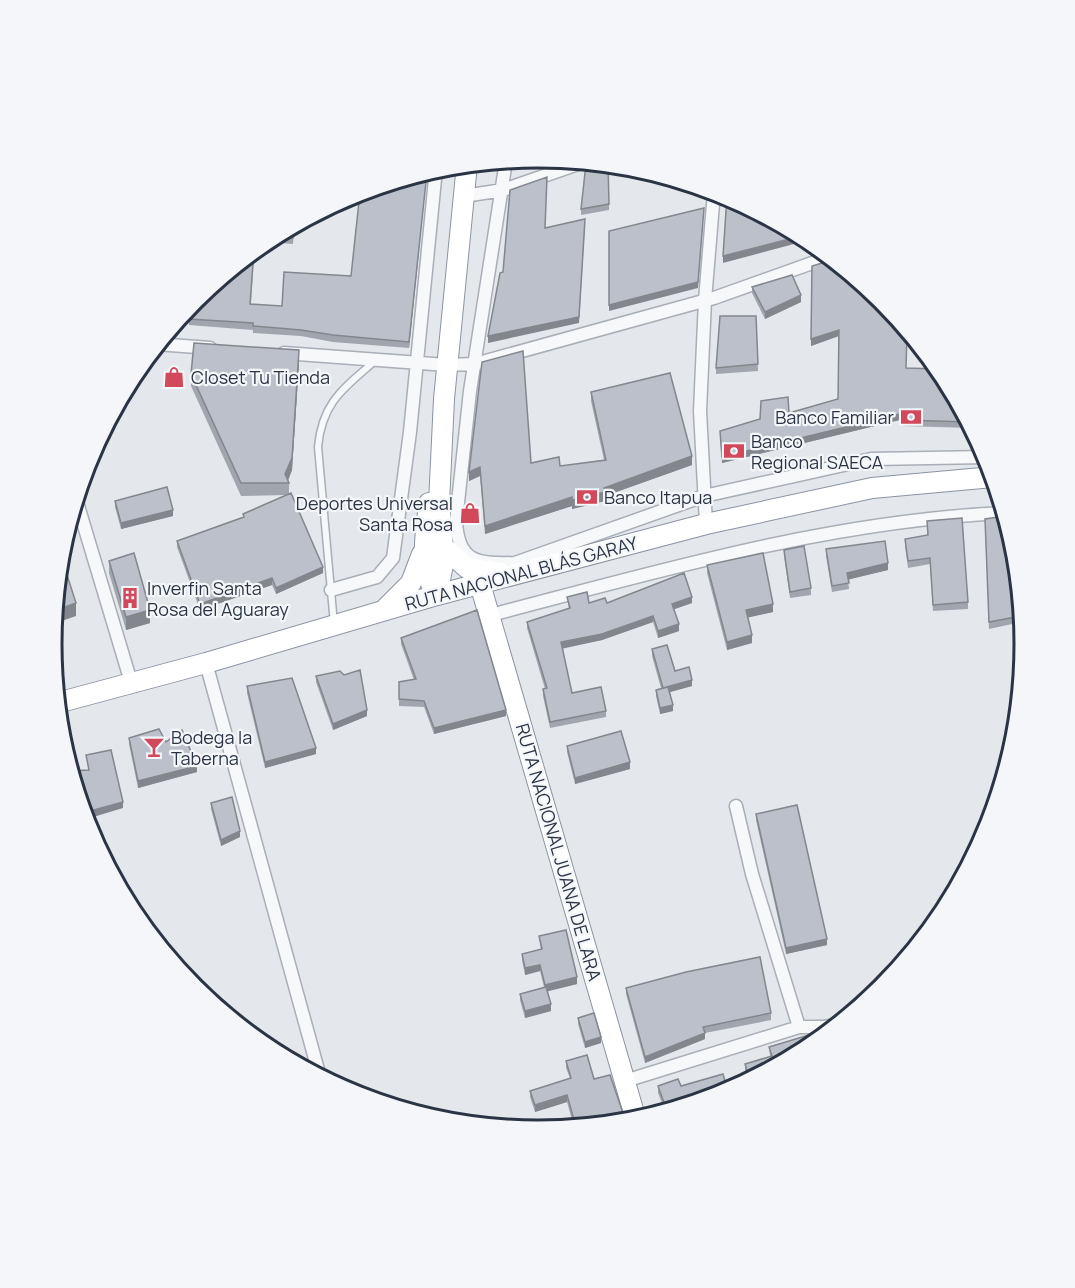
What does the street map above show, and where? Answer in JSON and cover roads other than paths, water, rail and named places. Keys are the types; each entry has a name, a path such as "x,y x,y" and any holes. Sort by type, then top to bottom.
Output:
{"highway":[{"path":"437,595 426,575 433,546 447,365 466,173"},
{"name":"RUTA NACIONAL BLÁS GARAY","path":"65,701 206,663 382,610 705,524 872,488 983,478"},
{"path":"433,546 467,568 515,574"},
{"path":"382,610 411,583 433,546"},
{"name":"RUTA NACIONAL JUANA DE LARA","path":"480,584 491,615 633,1110"}],"street":[{"path":"505,169 470,391 456,521 457,540 462,551 476,560 494,564 515,563 704,496 871,459 975,458"},
{"path":"464,196 503,190 564,169"},
{"path":"331,590 377,577 393,558 398,534 435,179"},
{"path":"705,524 700,411 705,300 713,201"},
{"path":"273,352 447,365 475,364 705,300 819,260"},
{"path":"168,345 227,349"},
{"path":"80,513 131,682"},
{"path":"491,615 665,569 799,539 889,524 995,514"},
{"path":"206,663 317,1066"},
{"path":"736,806 752,874 799,1027"},
{"path":"625,1081 799,1027 816,1030"}],"lane":[{"path":"334,624 318,447 320,424 327,408 342,389 377,360"}],"place":[{"name":"Closet Tu Tienda","path":"174,377"},
{"name":"Banco Familiar","path":"911,417"},
{"name":"Banco Regional SAECA","path":"734,451"},
{"name":"Banco Itapua","path":"587,497"},
{"name":"Deportes Universal Santa Rosa","path":"470,513"},
{"name":"Inverfin Santa Rosa del Aguaray","path":"130,598"},
{"name":"Bodega la Taberna","path":"154,747"}]}
